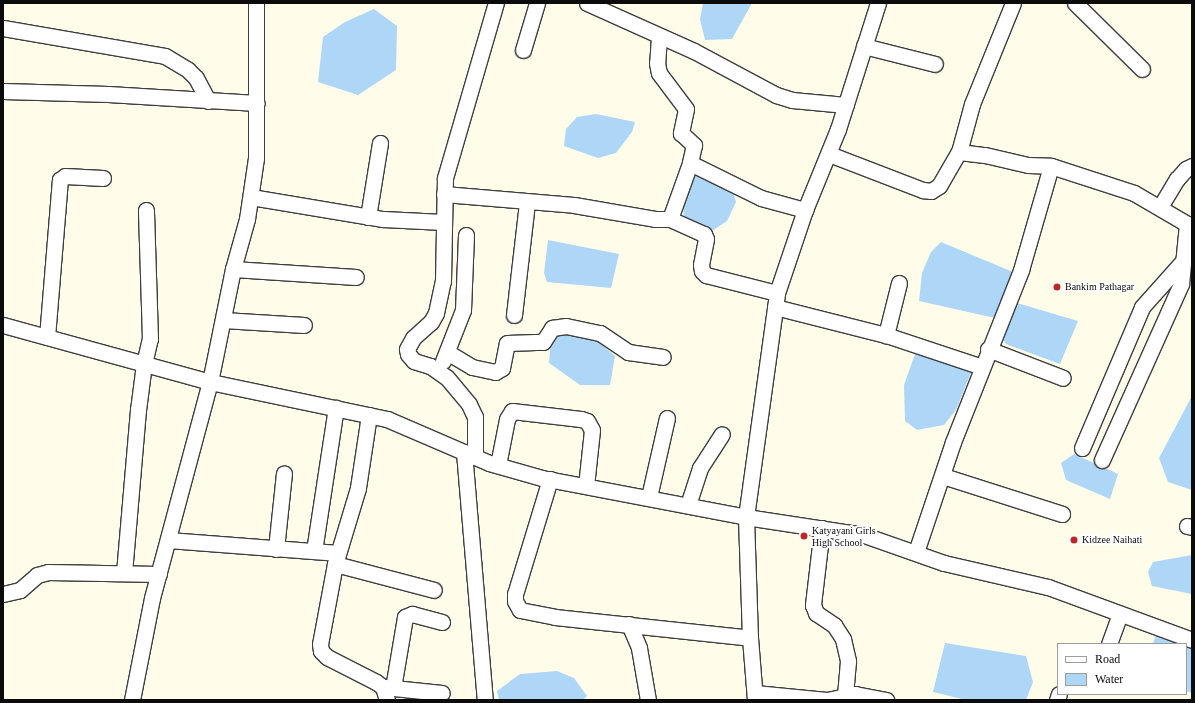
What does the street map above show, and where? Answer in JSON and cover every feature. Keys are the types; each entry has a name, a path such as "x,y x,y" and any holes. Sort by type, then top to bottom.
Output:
{"street":[{"path":"132,700 159,574 210,382 233,270 251,197 256,158 256,3"},
{"path":"485,700 470,454 475,417 460,391 439,371 414,361 408,354 407,349 412,338 431,322 436,313 444,281 444,194 451,157 496,3"},
{"path":"523,50 537,3"},
{"path":"587,3 659,37 694,51 776,95 792,100 846,104"},
{"path":"878,3 829,154 805,210 776,300 746,517 750,638 755,696 836,698 855,694 886,700"},
{"path":"829,154 912,187 931,190 939,186 959,152 972,104 1013,3"},
{"path":"1075,3 1142,69"},
{"path":"3,28 165,56 188,70 196,78 208,101"},
{"path":"659,37 657,63 659,73 665,84 684,103 686,110 681,133 694,145 690,163 670,219"},
{"path":"864,46 935,64"},
{"path":"3,91 108,94 257,104"},
{"path":"368,217 380,143"},
{"path":"959,152 985,155 1028,165 1051,166 1134,193 1187,224 1186,268 1181,284 1169,315 1132,390 1102,460"},
{"path":"690,163 755,196 805,210"},
{"path":"916,552 988,349 1020,270 1040,212 1051,166"},
{"path":"1160,208 1177,179 1186,169 1192,166"},
{"path":"47,337 60,180 65,176 103,178"},
{"path":"444,194 574,205 655,219 670,219 704,234 706,239 701,265 702,271 706,274 776,300 982,367"},
{"path":"251,197 368,217 443,222"},
{"path":"514,315 527,202"},
{"path":"124,573 144,364 151,326 146,210"},
{"path":"439,371 463,310 466,235"},
{"path":"1082,448 1142,307 1186,268"},
{"path":"233,270 356,277"},
{"path":"886,335 899,283"},
{"path":"223,320 304,325"},
{"path":"3,325 210,382 387,419 498,465 550,479 746,517 864,535 965,569 1048,587 1192,640"},
{"path":"447,352 472,367 495,372 502,368 507,343 543,342 552,328 566,326 600,333 628,352 663,357"},
{"path":"988,349 1063,378"},
{"path":"314,551 336,408"},
{"path":"498,465 508,419 512,411 581,419 587,421 592,430 586,486"},
{"path":"369,415 358,488 336,559 321,629 321,651 327,657 388,692 442,693"},
{"path":"649,497 667,418"},
{"path":"688,505 700,468 722,434"},
{"path":"276,549 284,473"},
{"path":"943,476 1062,514"},
{"path":"550,479 515,594 517,606 534,614 750,638"},
{"path":"822,528 813,605 816,613 834,625 843,639 848,661 836,698"},
{"path":"169,540 314,551 434,590"},
{"path":"3,594 20,590 37,575 48,572 159,574"},
{"path":"388,692 405,617 412,614 442,622"},
{"path":"1109,643 1120,614"},
{"path":"629,624 643,663 648,700"}],"water":[{"path":"703,3 752,3 732,39 705,40 700,19"},
{"path":"374,9 397,26 396,70 358,95 318,82 323,37 345,22"},
{"path":"596,114 635,122 632,132 616,153 598,158 564,146 566,129 577,117"},
{"path":"695,170 731,186 736,202 727,221 712,231 684,223 683,198"},
{"path":"548,240 619,254 611,288 547,282 544,273"},
{"path":"941,242 1013,272 995,318 919,301 922,273 931,252"},
{"path":"1017,303 1078,321 1060,364 1006,344 1002,339"},
{"path":"568,332 589,334 615,356 610,385 580,385 549,363 551,340"},
{"path":"915,354 935,357 972,370 956,410 944,425 917,430 905,421 904,385"},
{"path":"1192,396 1192,490 1168,482 1159,458"},
{"path":"1074,454 1118,474 1110,499 1066,480 1061,463"},
{"path":"1192,555 1192,594 1152,586 1148,572 1153,562"},
{"path":"1157,631 1192,643 1192,693 1187,691 1187,643 1153,643"},
{"path":"945,643 1026,656 1033,682 1026,700 966,700 933,692"},
{"path":"557,671 574,678 587,696 583,700 499,700 497,691 520,674"}],"place":[{"name":"Bankim Pathagar","path":"1057,287"},
{"name":"Katyayani Girls High School","path":"804,536"},
{"name":"Kidzee Naihati","path":"1074,540"}]}
